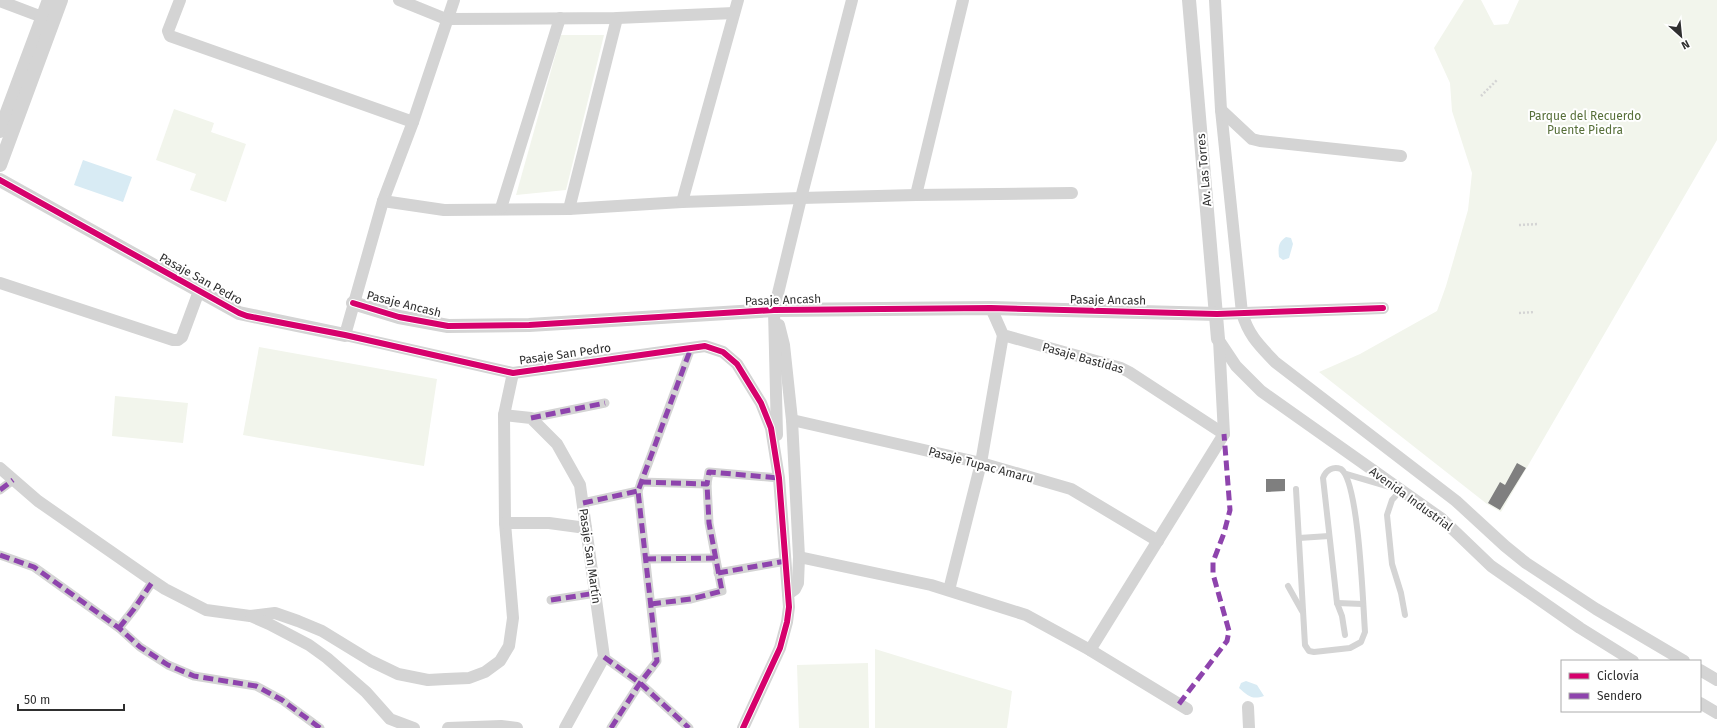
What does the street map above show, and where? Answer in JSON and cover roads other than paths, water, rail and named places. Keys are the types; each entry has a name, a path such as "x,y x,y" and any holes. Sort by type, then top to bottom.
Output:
{"street":[{"path":"0,165 48,19 49,0"},
{"path":"0,131 48,19 61,0"},
{"path":"180,0 168,31 170,36 413,122"},
{"path":"399,0 446,19 617,18 734,13"},
{"path":"345,335 383,201 413,122 446,19 454,0"},
{"path":"682,202 738,0"},
{"path":"777,461 774,310 852,0"},
{"path":"916,195 963,0"},
{"name":"Av. Las Torres","path":"1189,0 1218,339"},
{"name":"Av. Las Torres","path":"1215,0 1222,110 1242,313 1247,329 1257,343 1275,362 1456,500 1504,546 1526,563 1596,609 1682,660"},
{"path":"0,1 48,19"},
{"path":"501,208 560,18"},
{"path":"569,209 617,18"},
{"path":"1222,110 1252,139 1401,156"},
{"name":"Pasaje San Pedro","path":"0,180 199,291 247,316 345,335 513,373 705,346 724,352 737,364 761,404 771,428 779,478 789,607 787,622 780,648 743,728"},
{"path":"383,201 444,210 501,208 569,209 682,202 801,198 1072,193"},
{"path":"0,283 173,340 178,340 182,337 199,291"},
{"name":"Pasaje Ancash","path":"353,303 399,317 448,326 530,325 774,310 991,308 1217,314"},
{"path":"949,590 981,463 1003,335 991,308"},
{"path":"1217,314 1383,308"},
{"path":"774,310 784,340 792,420 799,557 798,583 795,589 788,594"},
{"name":"Pasaje Bastidas","path":"1003,335 1121,368 1224,434"},
{"path":"1090,650 1224,434 1218,339"},
{"name":"Avenida Industrial","path":"1218,339 1236,366 1261,391 1442,519 1491,566 1580,628 1631,660"},
{"path":"612,728 640,684 657,661 640,487 691,348"},
{"path":"0,468 38,501 153,581 206,610 250,616 275,613 322,631 371,661 398,674 428,680 469,678 485,672 500,661 509,646 513,618 504,523 504,414 513,373"},
{"path":"504,414 532,418 605,403"},
{"name":"Pasaje San Martín","path":"532,418 557,444 580,485 604,657"},
{"name":"Pasaje Tupac Amaru","path":"792,420 981,463 1078,492 1158,541"},
{"path":"651,604 691,599 722,591 709,523 707,484 709,472 779,478"},
{"path":"0,490 13,480"},
{"path":"583,503 640,487 707,484"},
{"path":"504,523 549,523 586,528"},
{"path":"0,555 34,567 119,628 140,647 168,665 194,676 256,686 282,700 320,728"},
{"path":"799,557 931,585 1026,614 1090,650 1187,709"},
{"path":"646,559 715,558"},
{"path":"718,573 786,561"},
{"path":"119,628 153,581"},
{"path":"551,600 596,593"},
{"path":"250,616 269,624 321,654 366,692 390,719 414,728"},
{"path":"565,728 604,657 640,684 689,728"},
{"path":"1701,671 1717,680"},
{"path":"1701,704 1717,713"},
{"path":"1248,707 1249,728"},
{"path":"448,728 501,726 517,728"}],"lane":[{"path":"1345,635 1342,616 1337,603 1323,478 1325,474 1333,468 1341,469 1346,474 1401,490 1392,500 1388,508 1387,515 1392,564 1400,588 1405,615"},
{"path":"1296,490 1304,639 1307,648 1314,652 1350,648 1361,642 1365,632 1355,506 1346,474"},
{"path":"1299,538 1329,536"},
{"path":"1288,586 1303,612"},
{"path":"1337,603 1363,604"}],"park label":[{"name":"Parque del Recuerdo Puente Piedra","path":"1585,123"}]}
